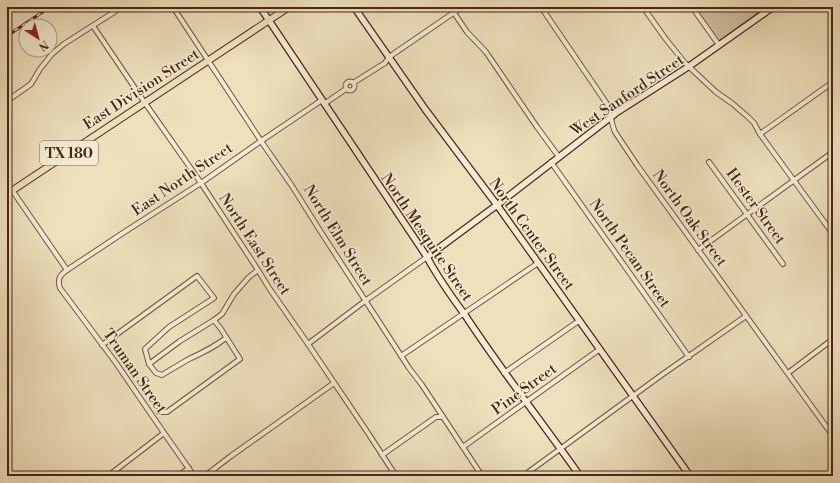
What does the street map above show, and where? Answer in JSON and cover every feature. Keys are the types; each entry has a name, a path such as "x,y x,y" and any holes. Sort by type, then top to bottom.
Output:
{"main road":[{"name":"North Mesquite Street","path":"260,7 442,283 504,373 580,476"},
{"name":"East Division Street","path":"10,192 289,7"},
{"name":"North Center Street","path":"354,7 425,109 497,205 690,476"},
{"name":"West Sanford Street","path":"426,257 497,205 621,109 688,67 765,9 772,7"}],"street":[{"path":"7,101 31,84 40,69 52,54 64,44 122,7"},
{"name":"North Elm Street","path":"174,7 208,61 292,186 318,229 401,356 482,476"},
{"path":"450,7 466,32 486,52 559,157"},
{"path":"389,57 462,7"},
{"name":"North Oak Street","path":"541,7 607,104 615,132 646,178 833,436"},
{"path":"643,7 688,67 716,92 734,104 754,123 760,134 833,234"},
{"path":"692,7 719,45"},
{"name":"North East Street","path":"93,26 144,103 201,183 269,288 396,476"},
{"name":"East North Street","path":"58,280 67,270 201,183 261,141 346,89 350,91 353,90 353,84 385,63 389,57"},
{"path":"760,134 833,82"},
{"path":"698,250 833,152"},
{"name":"North Pecan Street","path":"552,162 689,357"},
{"name":"Hester Street","path":"709,162 783,264"},
{"path":"10,192 67,270"},
{"path":"828,228 833,224"},
{"path":"308,344 426,257"},
{"path":"401,356 538,262"},
{"path":"149,364 180,341 222,314 234,294 249,277 258,270"},
{"path":"102,345 197,276 214,298 169,327 145,349 149,364 156,373 162,375 202,354 226,338"},
{"name":"Truman Street","path":"58,280 60,288 116,363 194,476"},
{"path":"523,476 663,374 746,316"},
{"path":"159,412 168,412 240,359 214,320"},
{"path":"504,373 580,320"},
{"path":"788,373 833,339"},
{"name":"Pine Street","path":"463,447 600,349"},
{"path":"205,476 334,383"},
{"path":"382,455 436,417 443,417"},
{"path":"108,476 164,433"},
{"path":"178,476 189,468"}],"shaded area":[{"path":"694,7 763,7 764,8 719,41"}],"railway":[{"path":"7,36 50,7"}]}
